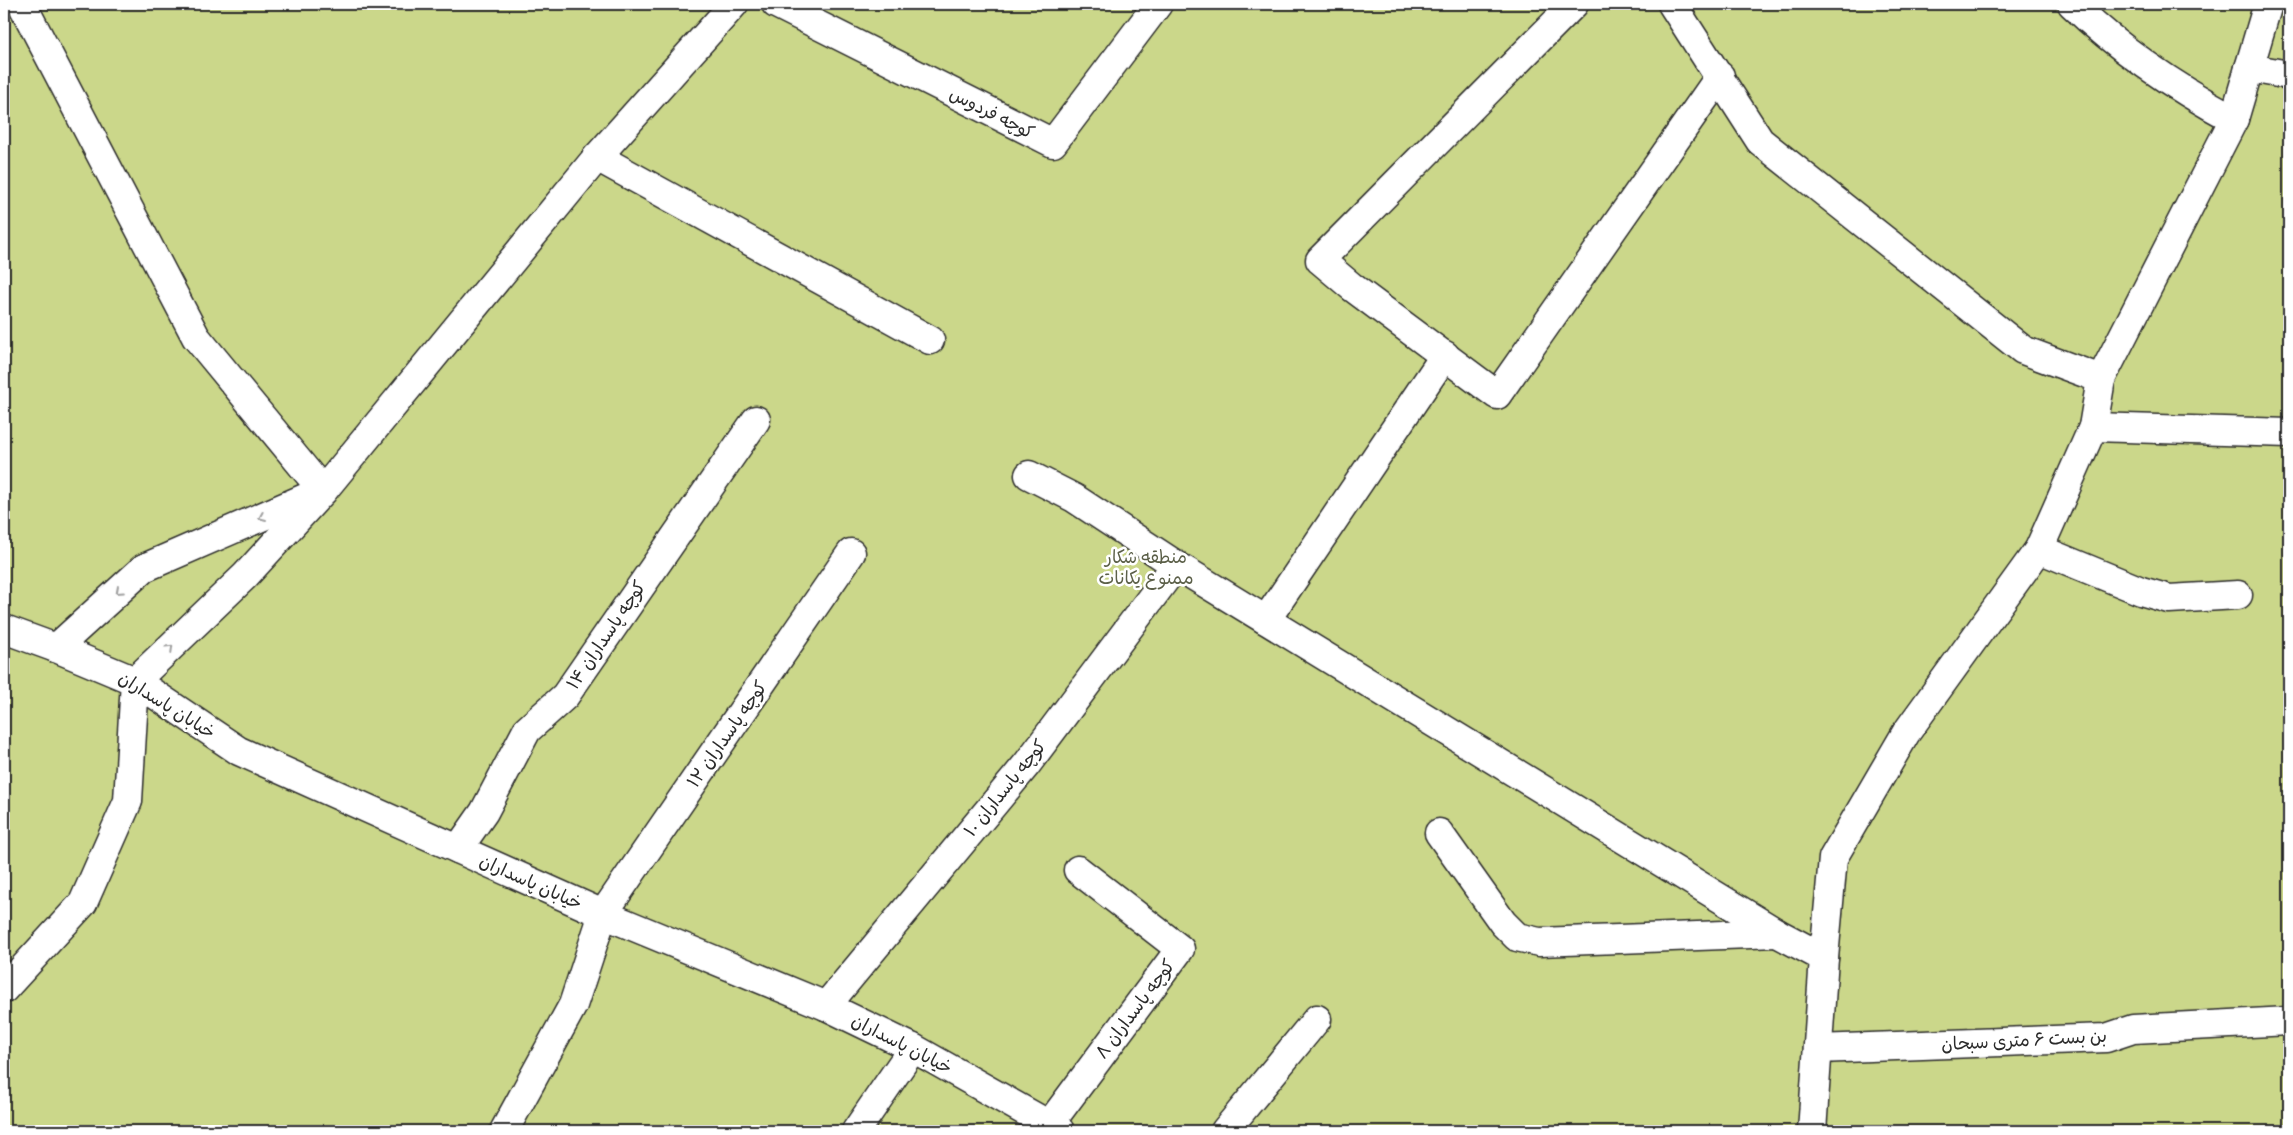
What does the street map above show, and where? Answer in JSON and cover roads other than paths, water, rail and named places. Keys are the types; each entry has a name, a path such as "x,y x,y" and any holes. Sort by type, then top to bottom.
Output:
{"street":[{"path":"22,4 196,337 323,491"},
{"path":"4,989 83,903 128,802 134,682 245,576 323,491 597,157 734,4"},
{"name":"کوچه فردوس","path":"776,4 1053,143 1158,4"},
{"path":"1574,4 1320,260 1352,287 1497,395 1720,76"},
{"path":"1672,4 1760,141 2023,350 2101,379"},
{"path":"2072,4 2095,26 2186,93 2234,119"},
{"path":"1812,1131 1833,858 1906,733 2039,549 2093,427 2101,379 2234,119 2268,4"},
{"path":"2249,68 2289,74"},
{"path":"597,157 930,340"},
{"path":"1266,620 1445,355"},
{"name":"کوچه پاسداران ۱۴","path":"458,849 484,812 527,730 565,696 756,420"},
{"path":"2093,427 2289,433"},
{"path":"1029,475 1074,498 1176,565 1777,933 1824,958"},
{"path":"56,648 144,568 323,491"},
{"path":"2039,549 2141,591 2169,599 2238,595"},
{"name":"کوچه پاسداران ۱۲","path":"504,1131 573,1005 603,914 851,553"},
{"name":"کوچه پاسداران ۱۰","path":"826,1006 1027,764 1176,565"},
{"name":"خیابان پاسداران","path":"4,629 56,648 134,682 239,751 603,914 826,1006 913,1048 1055,1128"},
{"path":"1439,833 1503,923 1517,937 1539,942 1777,933"},
{"name":"کوچه پاسداران ۸","path":"1055,1128 1180,949 1078,870"},
{"path":"1225,1131 1317,1018"},
{"name":"بن بست ۶ متری سبحان","path":"1818,1049 2106,1038 2133,1029 2289,1021"},
{"path":"856,1131 913,1048"}],"park label":[{"name":"منطقه شکار ممنوع یکانات","path":"1146,567"}]}
